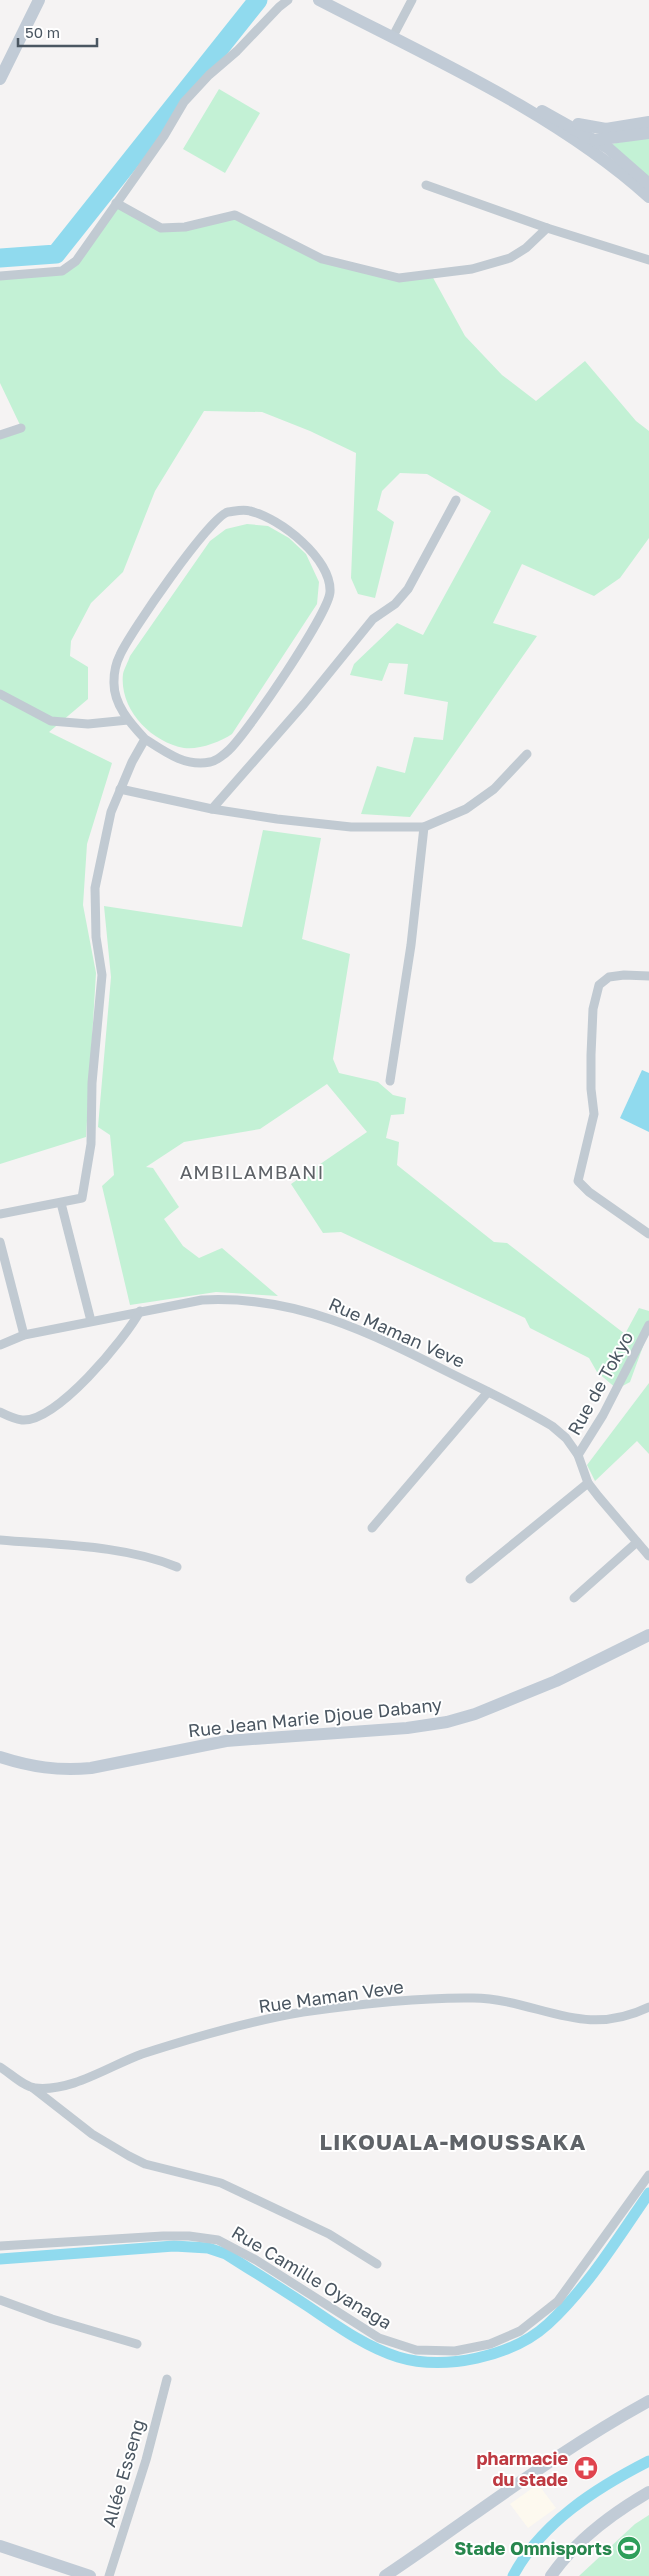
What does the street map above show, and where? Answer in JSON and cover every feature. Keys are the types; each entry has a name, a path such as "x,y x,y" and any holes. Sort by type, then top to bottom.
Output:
{"street":[{"path":"0,79 40,0"},
{"path":"0,276 62,272 76,261 164,136 184,102 209,75 237,51 279,6 288,0"},
{"path":"319,0 512,100 571,137 614,168 649,197"},
{"path":"392,38 412,0"},
{"path":"512,100 525,102 597,140 649,184"},
{"path":"554,117 592,128 606,129 649,122"},
{"path":"571,137 597,140 649,133"},
{"path":"426,186 547,228 649,260"},
{"path":"116,203 160,228 185,226 235,215 322,259 399,278 472,269 510,258 526,248 547,228"},
{"path":"0,434 21,428"},
{"path":"212,809 304,704 373,619 395,604 408,589 456,500"},
{"path":"243,509 253,511 292,532 319,559 331,582 329,604 253,721 229,751 212,762 195,763 171,757 145,739 128,720 119,704 114,683 115,670 120,654 198,540 223,513 243,509"},
{"path":"0,694 51,721 88,724 128,720"},
{"path":"0,1214 61,1204 82,1198 91,1144 92,1084 102,975 96,937 95,888 112,812 120,789 145,739"},
{"path":"120,789 212,809 351,827 424,827 466,809 494,789 527,754"},
{"path":"390,1082 411,945 424,827"},
{"path":"649,976 624,975 609,977 598,985 593,1008 591,1055 591,1089 594,1114 578,1181 589,1192 649,1234"},
{"path":"61,1204 91,1321"},
{"path":"0,1242 24,1335"},
{"name":"Rue Maman Veve","path":"0,1345 24,1335 202,1300 227,1298 294,1307 359,1329 488,1392 552,1426 566,1438 578,1456 588,1483 649,1556"},
{"path":"0,1412 22,1420 33,1418 53,1408 96,1369 132,1326 140,1311"},
{"name":"Rue de Tokyo","path":"578,1456 603,1415 649,1325"},
{"path":"372,1528 488,1392"},
{"path":"470,1579 588,1483"},
{"path":"0,1540 88,1548 145,1557 177,1567"},
{"path":"574,1598 637,1542"},
{"name":"Rue Jean Marie Djoue Dabany","path":"0,1756 30,1766 53,1770 77,1769 226,1741 407,1728 447,1722 538,1689 649,1635"},
{"name":"Rue Maman Veve","path":"33,2088 52,2088 141,2055 206,2035 303,2012 383,2003 474,1998 509,2002 568,2018 604,2021 620,2018 649,2007"},
{"path":"0,2067 33,2088 92,2134 129,2156 153,2166 221,2183 329,2234 377,2264"},
{"name":"Rue Camille Oyanaga","path":"0,2246 189,2236 218,2240 248,2256 379,2338 416,2350 455,2351 490,2344 520,2331 558,2301 649,2175"},
{"path":"0,2300 60,2322 137,2344"},
{"name":"Allée Esseng","path":"109,2576 146,2460 167,2379"},
{"path":"385,2576 523,2478 649,2401"},
{"path":"551,2576 586,2535 606,2519 649,2492"},
{"path":"0,2546 90,2576"}],"shaded area":[{"path":"538,2484 556,2508 528,2528 510,2504"}],"green space":[{"path":"219,89 260,113 225,173 183,149"},
{"path":"649,137 649,179 611,144"},
{"path":"116,203 161,228 235,215 322,259 399,278 431,274 465,336 502,375 536,401 585,361 636,421 649,431 649,538 620,578 594,596 522,564 493,623 537,636 410,817 361,814 377,766 405,773 414,737 443,740 448,702 404,694 408,664 389,663 382,681 350,675 354,664 397,623 423,635 491,511 427,474 400,473 382,491 377,510 394,522 375,598 358,594 351,578 356,453 310,431 262,412 204,411 155,491 123,572 91,603 71,641 70,656 88,667 88,699 49,732 112,763 87,844 83,905 96,973 86,1137 0,1164 0,435 21,427 0,383 0,276 62,271 76,261"},
{"path":"247,524 268,526 289,538 306,554 319,582 317,604 232,734 203,747 184,748 172,745 149,731 132,711 123,687 123,674 130,656 210,541 226,529"},
{"path":"263,830 321,838 302,939 350,954 333,1059 339,1073 378,1082 393,1095 406,1098 404,1114 391,1115 386,1138 399,1142 397,1165 494,1242 507,1243 625,1334 639,1308 649,1311 649,1330 630,1382 617,1389 597,1372 589,1358 530,1328 525,1318 341,1232 323,1233 291,1184 367,1132 327,1084 260,1129 184,1142 146,1167 153,1168 179,1207 164,1219 183,1246 199,1258 222,1248 278,1296 216,1292 130,1305 102,1186 114,1175 110,1135 98,1127 111,977 104,906 242,927"},
{"path":"649,1383 649,1454 637,1441 595,1481 587,1465"},
{"name":"Stade Omnisports","path":"649,2515 649,2576 579,2576 635,2524"}],"water":[{"path":"642,1070 649,1073 649,1132 620,1118"}],"waterway":[{"path":"0,258 56,254 258,0"},
{"path":"0,2259 174,2246 208,2248 226,2254 341,2329 375,2348 398,2357 416,2361 456,2361 497,2353 516,2345 548,2324 563,2310 589,2278 649,2193"},
{"path":"513,2576 525,2557 554,2523 590,2495 649,2461"}],"place":[{"name":"pharmacie du stade","path":"586,2468"},
{"name":"Stade Omnisports","path":"629,2548"}],"district":[{"name":"AMBILAMBANI","path":"252,1171"},
{"name":"LIKOUALA-MOUSSAKA","path":"453,2141"}]}
